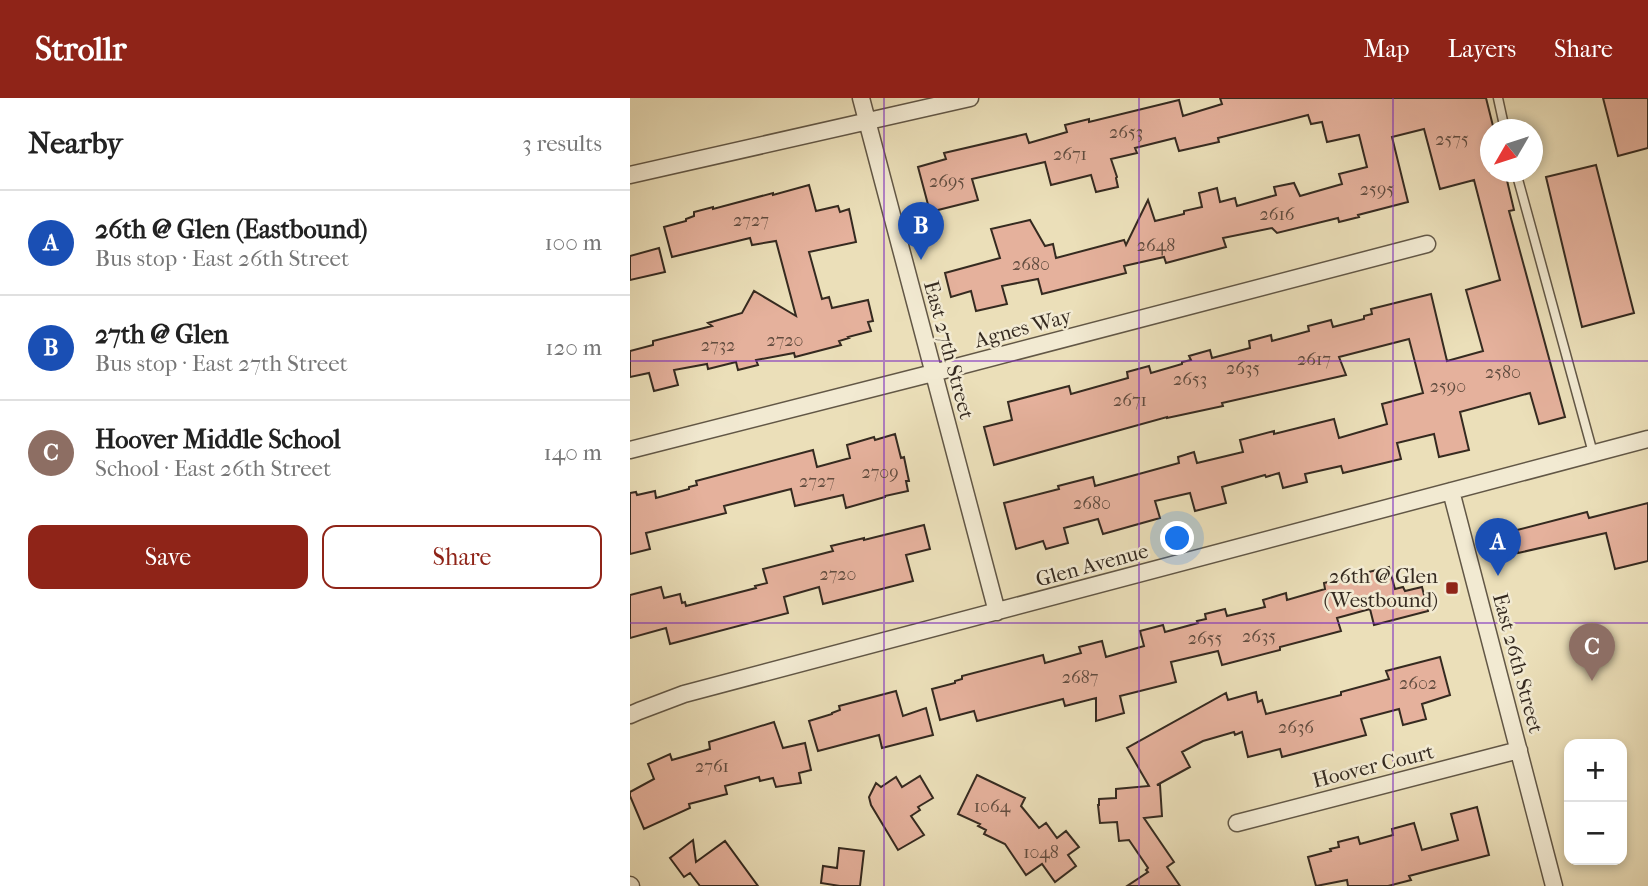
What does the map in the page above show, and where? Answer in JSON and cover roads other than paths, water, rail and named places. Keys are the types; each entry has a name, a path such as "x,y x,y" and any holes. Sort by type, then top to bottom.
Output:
{"street":[{"name":"East 27th Street","path":"861,98 997,612"},
{"path":"630,175 970,98"},
{"name":"Agnes Way","path":"630,450 1427,244"},
{"name":"Glen Avenue","path":"630,715 684,694 1648,439"},
{"name":"East 26th Street","path":"1451,491 1554,886"},
{"name":"Hoover Court","path":"1237,823 1519,750"}],"lane":[{"path":"1498,98 1503,119"},
{"path":"1519,182 1593,453"}],"place":[{"name":"27th @ Glen","path":"921,260"},
{"name":"26th @ Glen (Eastbound)","path":"1498,576"},
{"name":"26th @ Glen (Westbound)","path":"1452,588"},
{"name":"Hoover Middle School","path":"1592,681"}]}
